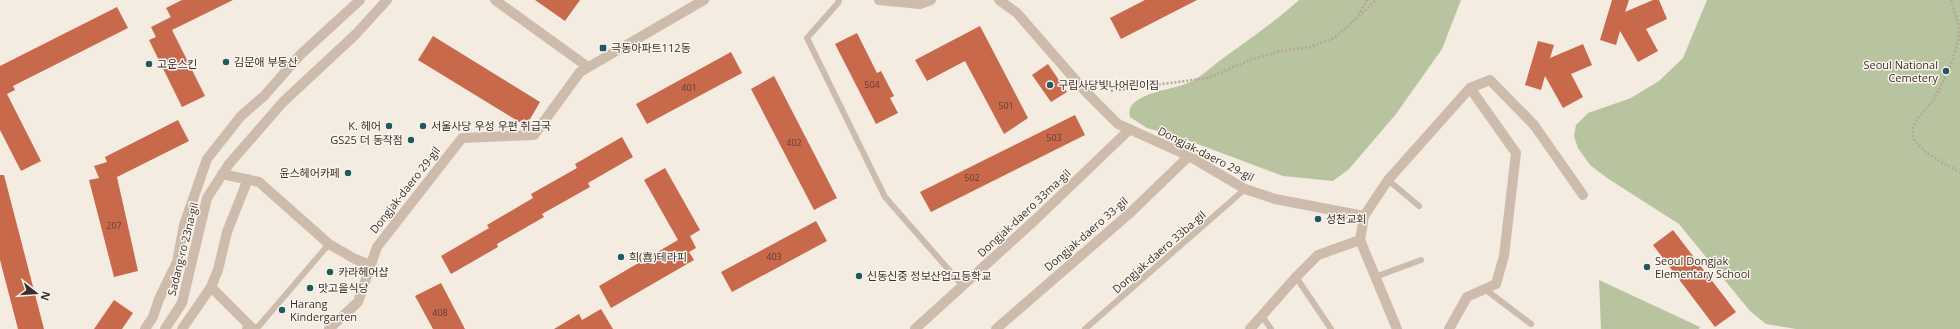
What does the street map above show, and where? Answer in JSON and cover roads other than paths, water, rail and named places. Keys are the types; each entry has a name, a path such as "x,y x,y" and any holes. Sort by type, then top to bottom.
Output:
{"street":[{"name":"Sadang-ro 23na-gil","path":"145,329 153,317 159,299 176,262 184,225 207,159 241,116 264,96 300,55 360,0"},
{"name":"Sadang-ro 23na-gil","path":"165,329 182,303 207,198 222,174 255,132 283,102 356,34 387,0"},
{"path":"495,0 588,67"},
{"name":"Dongjak-daero 29-gil","path":"330,329 358,302 377,247 462,138 534,135 580,72 704,0"},
{"path":"879,0 920,4 931,0"},
{"name":"Dongjak-daero 29-gil","path":"999,0 1017,13 1085,91 1118,124 1189,156 1245,189 1275,199 1364,216"},
{"path":"1396,329 1360,240 1364,216 1388,180 1470,88 1490,80 1534,125 1583,194"},
{"path":"1449,329 1467,297 1486,290 1496,284 1504,256 1516,153 1470,88"},
{"name":"Dongjak-daero 33ma-gil","path":"915,329 1035,220 1130,129"},
{"name":"Dongjak-daero 33-gil","path":"996,329 1130,213 1189,156"},
{"path":"222,174 259,182 329,244 370,266"},
{"path":"182,329 210,287 218,270 227,232 248,179"},
{"path":"184,225 200,231"},
{"path":"1250,329 1296,277 1318,255 1360,240"},
{"path":"210,287 250,328"}],"lane":[{"path":"839,0 807,38 885,197 963,286"},
{"path":"1388,180 1419,206"},
{"name":"Dongjak-daero 33ba-gil","path":"1085,329 1245,189"},
{"path":"250,328 258,327 329,244"},
{"path":"1375,277 1421,260"},
{"path":"1296,277 1331,329"},
{"path":"1486,290 1531,324"},
{"path":"1262,316 1270,329"}],"place":[{"name":"극동아파트112동","path":"603,48"},
{"name":"김문애 부동산","path":"226,62"},
{"name":"고운스킨","path":"149,64"},
{"name":"Seoul National Cemetery","path":"1946,71"},
{"name":"구립사당빛나어린이집","path":"1050,85"},
{"name":"K. 헤어","path":"389,126"},
{"name":"서울사당 우성 우편 취급국","path":"423,126"},
{"name":"GS25 더 동작점","path":"411,140"},
{"name":"윤스헤어카페","path":"348,173"},
{"name":"성천교회","path":"1318,219"},
{"name":"희(喜)테라피","path":"621,257"},
{"name":"Seoul Dongjak Elementary School","path":"1647,267"},
{"name":"카라헤어샵","path":"330,272"},
{"name":"신동신중 정보산업고등학교","path":"859,276"},
{"name":"맛고을식당","path":"310,288"},
{"name":"Harang Kindergarten","path":"282,310"}]}
